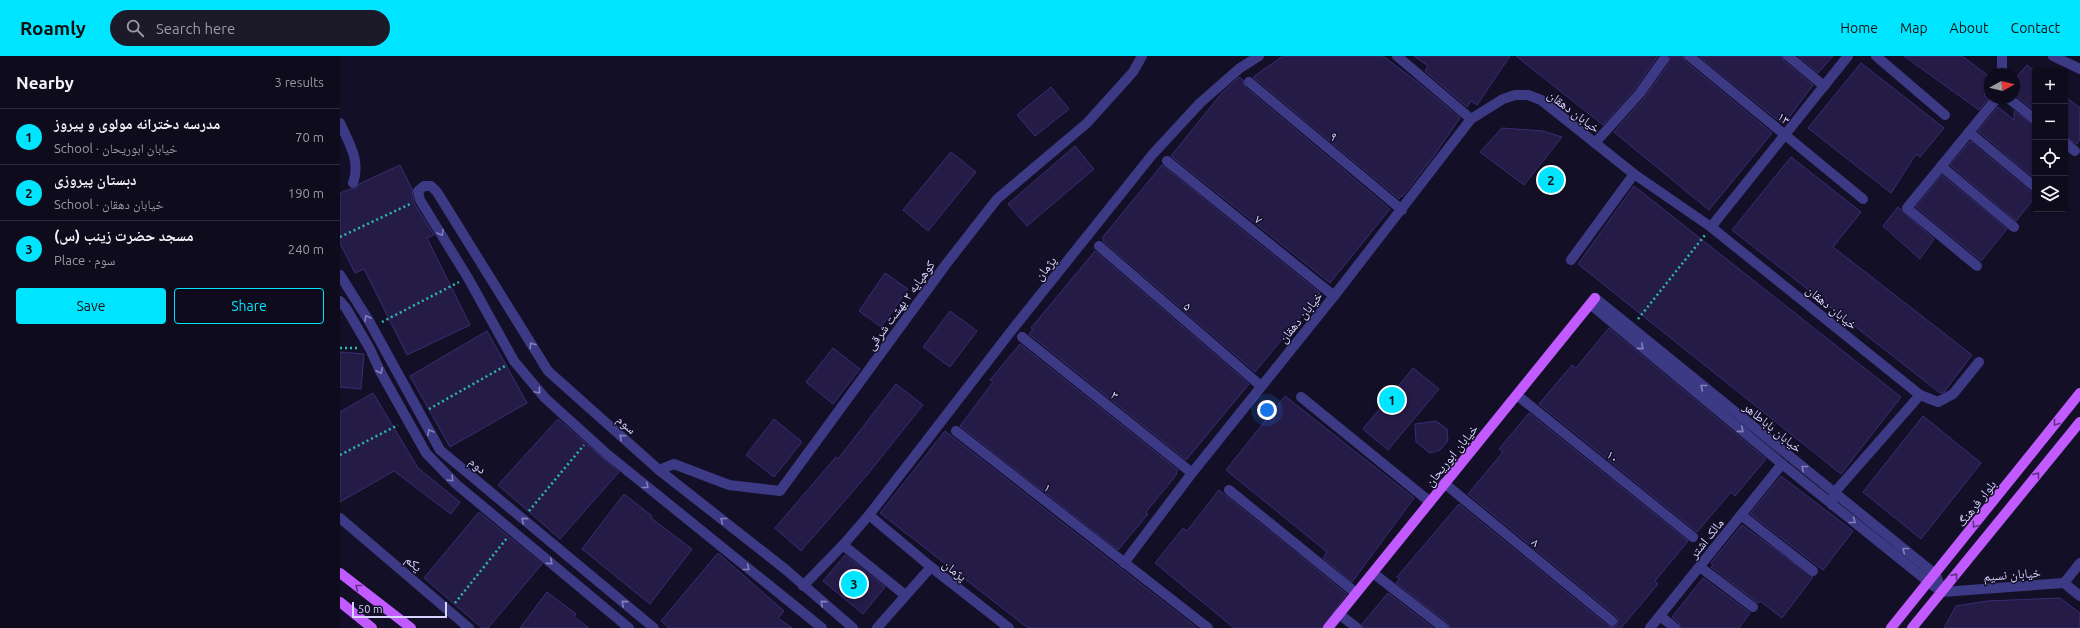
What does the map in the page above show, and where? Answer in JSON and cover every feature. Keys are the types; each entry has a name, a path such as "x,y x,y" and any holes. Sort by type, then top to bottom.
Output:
{"main road":[{"name":"خیابان ابوریحان","path":"1328,628 1592,301"},
{"name":"بلوار فرهنگ","path":"1891,628 2080,393"},
{"path":"1912,628 2080,422"},
{"path":"340,573 411,628"},
{"path":"340,602 372,628"}],"street":[{"name":"کوهپایه ۲ بهشت شرقی","path":"659,470 674,464 729,485 780,491 947,263 997,199 1087,123 1133,72 1142,56"},
{"name":"پژمان","path":"803,586 843,545 869,515 1012,330 1152,155 1200,103 1240,68 1260,56"},
{"path":"1397,56 1471,119"},
{"name":"۱۳","path":"1689,56 1863,199"},
{"path":"1788,56 1824,86"},
{"path":"1711,227 1848,56"},
{"path":"1876,56 1945,115"},
{"path":"2002,56 2002,68"},
{"path":"2053,56 2080,70"},
{"path":"1595,143 1640,93 1664,59"},
{"name":"۹","path":"1249,82 1402,210"},
{"name":"خیابان دهقان","path":"1124,563 1192,473 1402,210 1471,119 1503,99 1515,95 1528,95 1541,100 1634,174 1711,227 1920,395 1938,402 1953,394 1979,362"},
{"path":"1977,266 1907,208 1992,104"},
{"path":"2016,104 2032,117"},
{"path":"340,123 354,152 356,173 353,183"},
{"path":"1969,132 2032,184"},
{"path":"2068,146 2074,151"},
{"name":"۷","path":"1167,162 1334,296"},
{"path":"1941,166 2014,227"},
{"path":"1571,260 1634,174"},
{"name":"سوم","path":"420,200 418,191 424,186 433,186 548,371 659,470 785,569 853,628"},
{"path":"420,200 468,278 514,361 545,398 589,438 822,628"},
{"name":"۵","path":"1099,246 1261,386"},
{"name":"دوم","path":"340,275 373,327 440,450 654,628"},
{"path":"340,301 346,308 370,349 380,371 426,453 456,484 629,628"},
{"name":"خیابان باباطاهر","path":"1592,301 1631,328 1834,493 1932,578"},
{"name":"خیابان باباطاهر","path":"1592,301 1832,505 1932,578"},
{"name":"۳","path":"1022,337 1192,473"},
{"name":"۱۰","path":"1516,395 1693,537"},
{"path":"1832,505 1834,493 1920,395"},
{"path":"1301,397 1430,502"},
{"name":"۱","path":"956,431 1208,628"},
{"name":"مالک اشتر","path":"1650,628 1782,464"},
{"name":"۸","path":"1444,484 1612,621"},
{"path":"1229,490 1356,593"},
{"name":"پژمان","path":"869,515 931,567 1009,628"},
{"path":"1741,515 1813,571"},
{"name":"یکم","path":"340,518 400,567 469,628"},
{"path":"843,545 905,595"},
{"path":"2080,563 2064,583 2080,596"},
{"path":"877,628 931,567"},
{"path":"1700,567 1753,607"},
{"path":"1372,573 1444,628"},
{"path":"1932,578 1942,592"},
{"name":"خیابان نسیم","path":"1942,592 2064,583"},
{"path":"1339,614 1357,628"},
{"path":"1660,616 1675,628"}],"path":[{"path":"340,236 420,200"},
{"path":"1631,328 1711,227"},
{"path":"373,327 468,278"},
{"path":"420,414 514,361"},
{"path":"340,455 407,420"},
{"path":"523,519 589,438"},
{"path":"448,611 513,532"}],"building":[{"path":"1283,56 1383,56 1416,81 1460,118 1433,157 1399,199 1253,77"},
{"path":"1414,56 1510,56 1477,105 1471,101 1467,107 1425,71 1428,66"},
{"path":"1516,56 1658,56 1635,89 1603,125"},
{"path":"1670,56 1683,56 1685,61 1772,133 1709,210 1614,132 1645,97 1669,63"},
{"path":"1699,56 1782,56 1784,61 1813,85 1784,124"},
{"path":"1798,56 1833,56 1818,73"},
{"path":"1904,56 1962,56 1984,72 1984,104 1979,110"},
{"path":"1861,63 1944,128 1920,157 1916,154 1891,193 1808,128"},
{"path":"2027,65 2032,69 2032,109 2020,99 2020,73"},
{"path":"1239,77 1243,80 1245,87 1390,209 1330,283 1171,156 1221,94"},
{"path":"1051,87 1069,109 1035,136 1017,115"},
{"path":"2068,98 2080,108 2080,140 2077,144 2068,139"},
{"path":"1998,107 2014,120 2014,111 2032,123 2032,176 1978,131"},
{"path":"1502,128 1543,131 1562,137 1524,185 1480,152"},
{"path":"1970,141 2032,192 2032,201 2016,221 1950,165"},
{"path":"1075,146 1094,169 1027,226 1008,204"},
{"path":"951,152 976,172 928,231 903,210"},
{"path":"1791,157 1861,212 1833,247 1972,355 1944,392 1940,393 1732,230"},
{"path":"400,165 412,189 414,203 434,235 427,238 470,325 407,355 364,269 355,273 340,243 340,193 350,189 355,189 359,184"},
{"path":"1162,165 1320,293 1255,372 1103,241 1104,240 1102,238"},
{"path":"1942,175 2007,229 1981,261 1916,207"},
{"path":"1634,186 1901,397 1841,474 1578,264"},
{"path":"1898,207 1934,239 1920,259 1883,226"},
{"path":"1095,251 1249,384 1186,460 1029,334 1033,329 1031,328"},
{"path":"885,273 908,289 881,327 859,311"},
{"path":"950,311 977,331 950,367 923,347"},
{"path":"1609,328 1766,459 1735,496 1731,492 1697,532 1539,404 1572,365 1576,368"},
{"path":"487,331 527,403 450,447 410,376"},
{"path":"1020,344 1178,470 1176,473 1177,474 1146,512 1148,514 1118,550 960,426 993,382 990,380"},
{"path":"833,348 860,369 833,404 806,382"},
{"path":"340,352 364,354 361,389 340,387"},
{"path":"1413,368 1439,389 1388,450 1363,429"},
{"path":"896,384 923,405 867,475 801,551 775,528 836,457 838,459"},
{"path":"373,393 418,468 460,502 451,514 394,471 340,502 340,412"},
{"path":"1285,396 1414,498 1352,582 1323,558 1327,552 1226,470"},
{"path":"1529,413 1688,541 1655,581 1658,584 1621,628 1450,628 1448,623 1396,583 1400,579 1397,577 1459,504 1608,626 1614,627 1617,625 1618,619 1616,616 1468,494 1503,452 1499,449"},
{"path":"1923,416 1981,463 1921,539 1863,492"},
{"path":"558,419 619,472 560,539 498,485"},
{"path":"774,419 802,442 774,477 746,455"},
{"path":"1436,421 1447,429 1448,441 1440,450 1430,453 1416,442 1415,424"},
{"path":"945,431 1197,628 1028,628 880,513"},
{"path":"1781,476 1853,531 1823,570 1750,514"},
{"path":"1219,490 1347,594 1322,628 1234,628 1155,563 1183,528 1187,531"},
{"path":"624,494 652,516 651,518 692,549 650,604 582,549"},
{"path":"479,512 542,564 488,628 482,628 424,578"},
{"path":"1742,525 1813,577 1782,618 1760,601 1758,603 1711,567 1713,565 1711,563"},
{"path":"718,553 784,611 778,618 792,628 669,628 661,621"},
{"path":"845,555 885,587 863,614 823,581"},
{"path":"1703,578 1750,613 1739,628 1681,628 1679,623 1672,617"},
{"path":"547,592 576,614 574,617 589,628 520,628"},
{"path":"1388,593 1433,628 1363,628 1362,624"},
{"path":"2060,598 2080,613 2080,628 1944,628 1956,606 1987,601"}],"place":[{"name":"دبستان پیروزی","path":"1551,180"},
{"name":"مدرسه دخترانه مولوی و پیروز","path":"1392,400"},
{"name":"مسجد حضرت زینب (س)","path":"854,584"}]}
